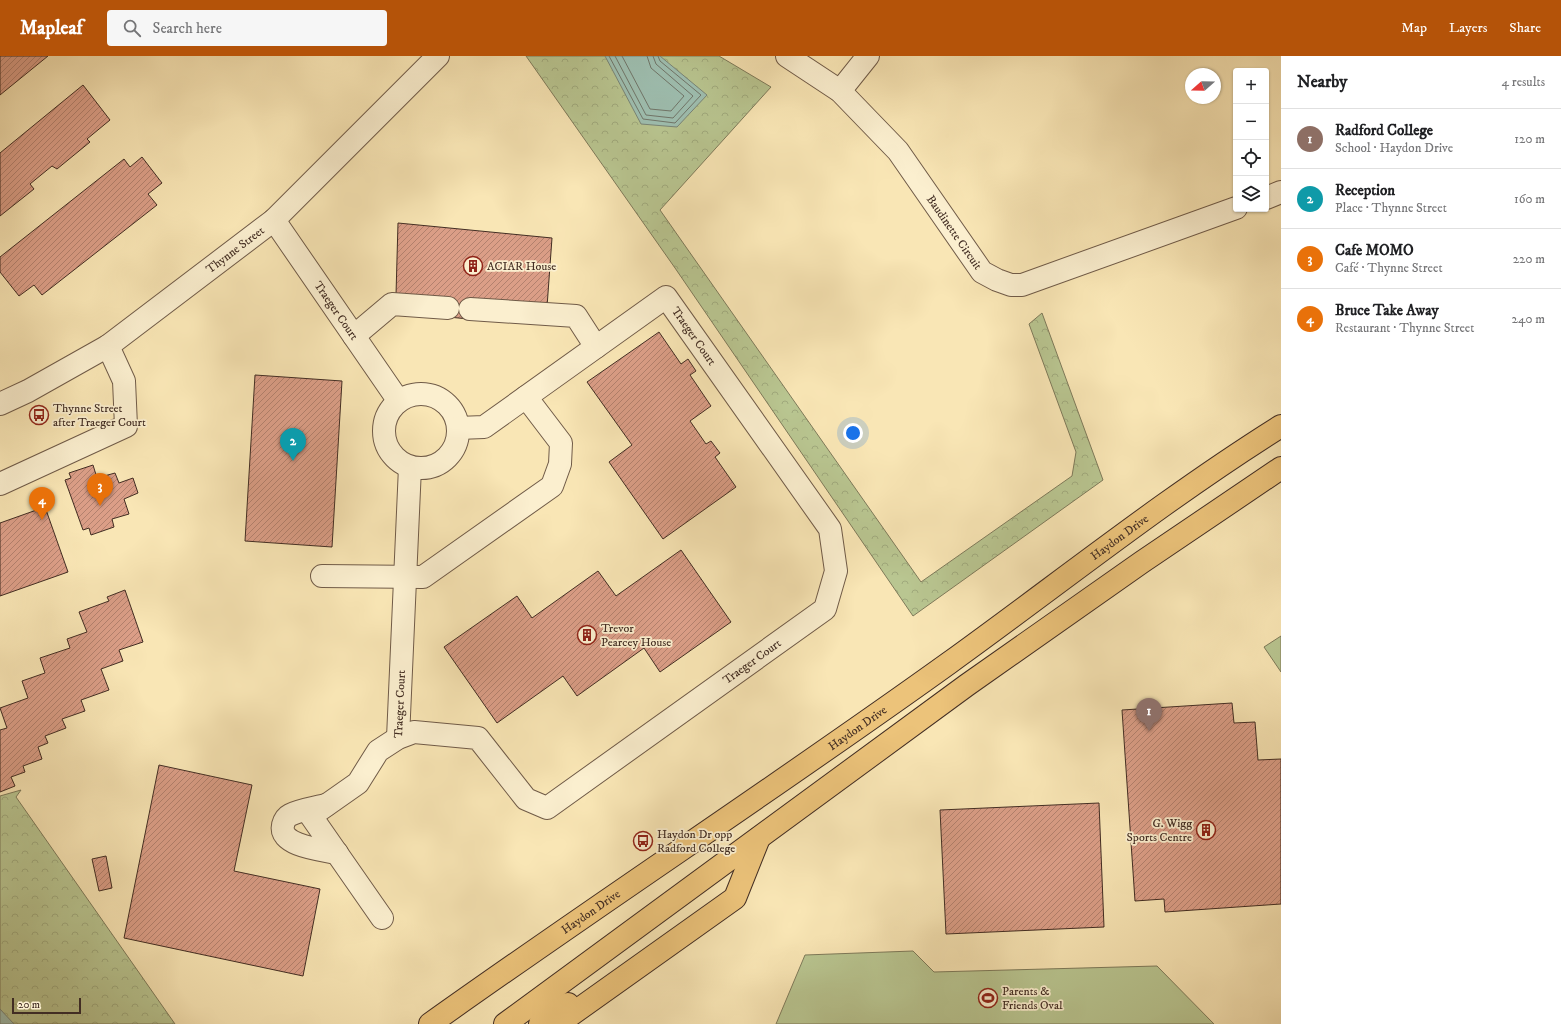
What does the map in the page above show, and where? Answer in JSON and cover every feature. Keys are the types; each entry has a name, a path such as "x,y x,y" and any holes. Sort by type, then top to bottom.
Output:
{"main road":[{"name":"Haydon Drive","path":"430,1024 937,671 1121,535 1234,455 1281,426"},
{"path":"505,1024 967,685 1142,562 1281,468"},
{"path":"558,1024 735,898 759,838"},
{"path":"540,1024 642,950 665,906"}],"street":[{"name":"Thynne Street","path":"0,404 28,391 108,346 274,220 438,56"},
{"name":"Baudinette Circuit","path":"786,56 840,92 898,151 982,272 1011,285 1022,285 1233,209"},
{"path":"840,92 868,56"},
{"path":"1269,197 1281,192"},
{"name":"Traeger Court","path":"274,220 398,400"},
{"name":"Traeger Court","path":"410,467 398,738 414,732 478,738 526,798 547,808 825,609 836,571 830,529 666,298 484,427 458,428"},
{"path":"354,336 392,304 448,308"},
{"path":"470,309 576,316 596,347"},
{"path":"0,484 126,426 124,380 108,346"},
{"path":"419,393 432,395 440,398 453,411 458,428 455,445 444,460 429,468 410,467 402,463 392,454 385,442 383,433 387,415 398,400 406,396 419,393"},
{"path":"322,576 423,577 552,486 560,464 561,443 526,397"},
{"path":"382,918 311,816 358,784 378,751 398,738"},
{"path":"329,804 290,815 283,823 283,833 285,838 293,843 337,854"}],"green space":[{"path":"526,56 719,56 771,87 660,210 921,582 1072,476 1076,452 1029,324 1042,313 1103,480 913,616 675,268"},
{"path":"1281,636 1281,672 1264,647"},
{"path":"21,790 16,797 175,1024 0,1024 0,796"},
{"name":"Parents & Friends Oval","path":"913,951 934,972 1157,966 1214,1024 776,1024 805,955"}],"water":[{"path":"605,56 660,56 707,95 677,127 641,124"},
{"path":"0,1009 14,1024 0,1024"}],"building":[{"path":"0,56 48,56 0,95"},
{"path":"83,85 110,120 87,139 90,142 57,169 52,166 30,184 34,189 0,216 0,153"},
{"path":"142,157 162,183 148,194 157,205 42,295 34,285 19,296 0,272 0,257 124,159 130,167"},
{"name":"ACIAR House","path":"398,223 552,238 547,307 469,319 448,317 396,295"},
{"path":"659,332 681,364 688,359 696,371 690,375 711,406 690,421 706,444 711,441 720,453 715,457 736,487 663,539 609,462 632,445 587,382"},
{"path":"255,375 342,381 332,547 245,541"},
{"path":"93,465 97,478 115,473 119,483 133,478 138,493 124,499 129,514 112,519 114,527 91,535 89,528 83,530 65,480 71,478 69,473"},
{"path":"45,507 68,572 0,596 0,523"},
{"name":"Trevor Pearcey House","path":"681,550 731,622 660,672 644,648 577,696 563,676 497,723 444,647 517,596 532,618 598,571 616,596"},
{"path":"125,590 143,642 119,650 123,661 101,669 109,690 81,700 85,711 62,719 66,728 45,736 48,743 38,747 42,759 23,766 25,772 11,777 15,786 0,792 0,730 7,728 0,708 28,698 22,681 45,673 40,658 70,648 67,639 87,632 79,612 109,601 107,597"},
{"name":"G. Wigg Sports Centre","path":"1232,703 1234,723 1255,722 1258,760 1281,759 1281,904 1165,912 1164,899 1135,901 1122,710"},
{"path":"159,765 252,785 234,871 320,889 303,976 124,938"},
{"path":"1099,803 1104,927 946,934 940,810"},
{"path":"106,856 112,888 99,891 92,859"}],"place":[{"name":"ACIAR House","path":"473,266"},
{"name":"Thynne Street after Traeger Court","path":"39,415"},
{"name":"Reception","path":"293,461"},
{"name":"Cafe MOMO","path":"100,506"},
{"name":"Bruce Take Away","path":"42,520"},
{"name":"Trevor Pearcey House","path":"587,635"},
{"name":"Radford College","path":"1149,731"},
{"name":"G. Wigg Sports Centre","path":"1206,830"},
{"name":"Haydon Dr opp Radford College","path":"643,841"},
{"name":"Parents & Friends Oval","path":"988,998"}]}
